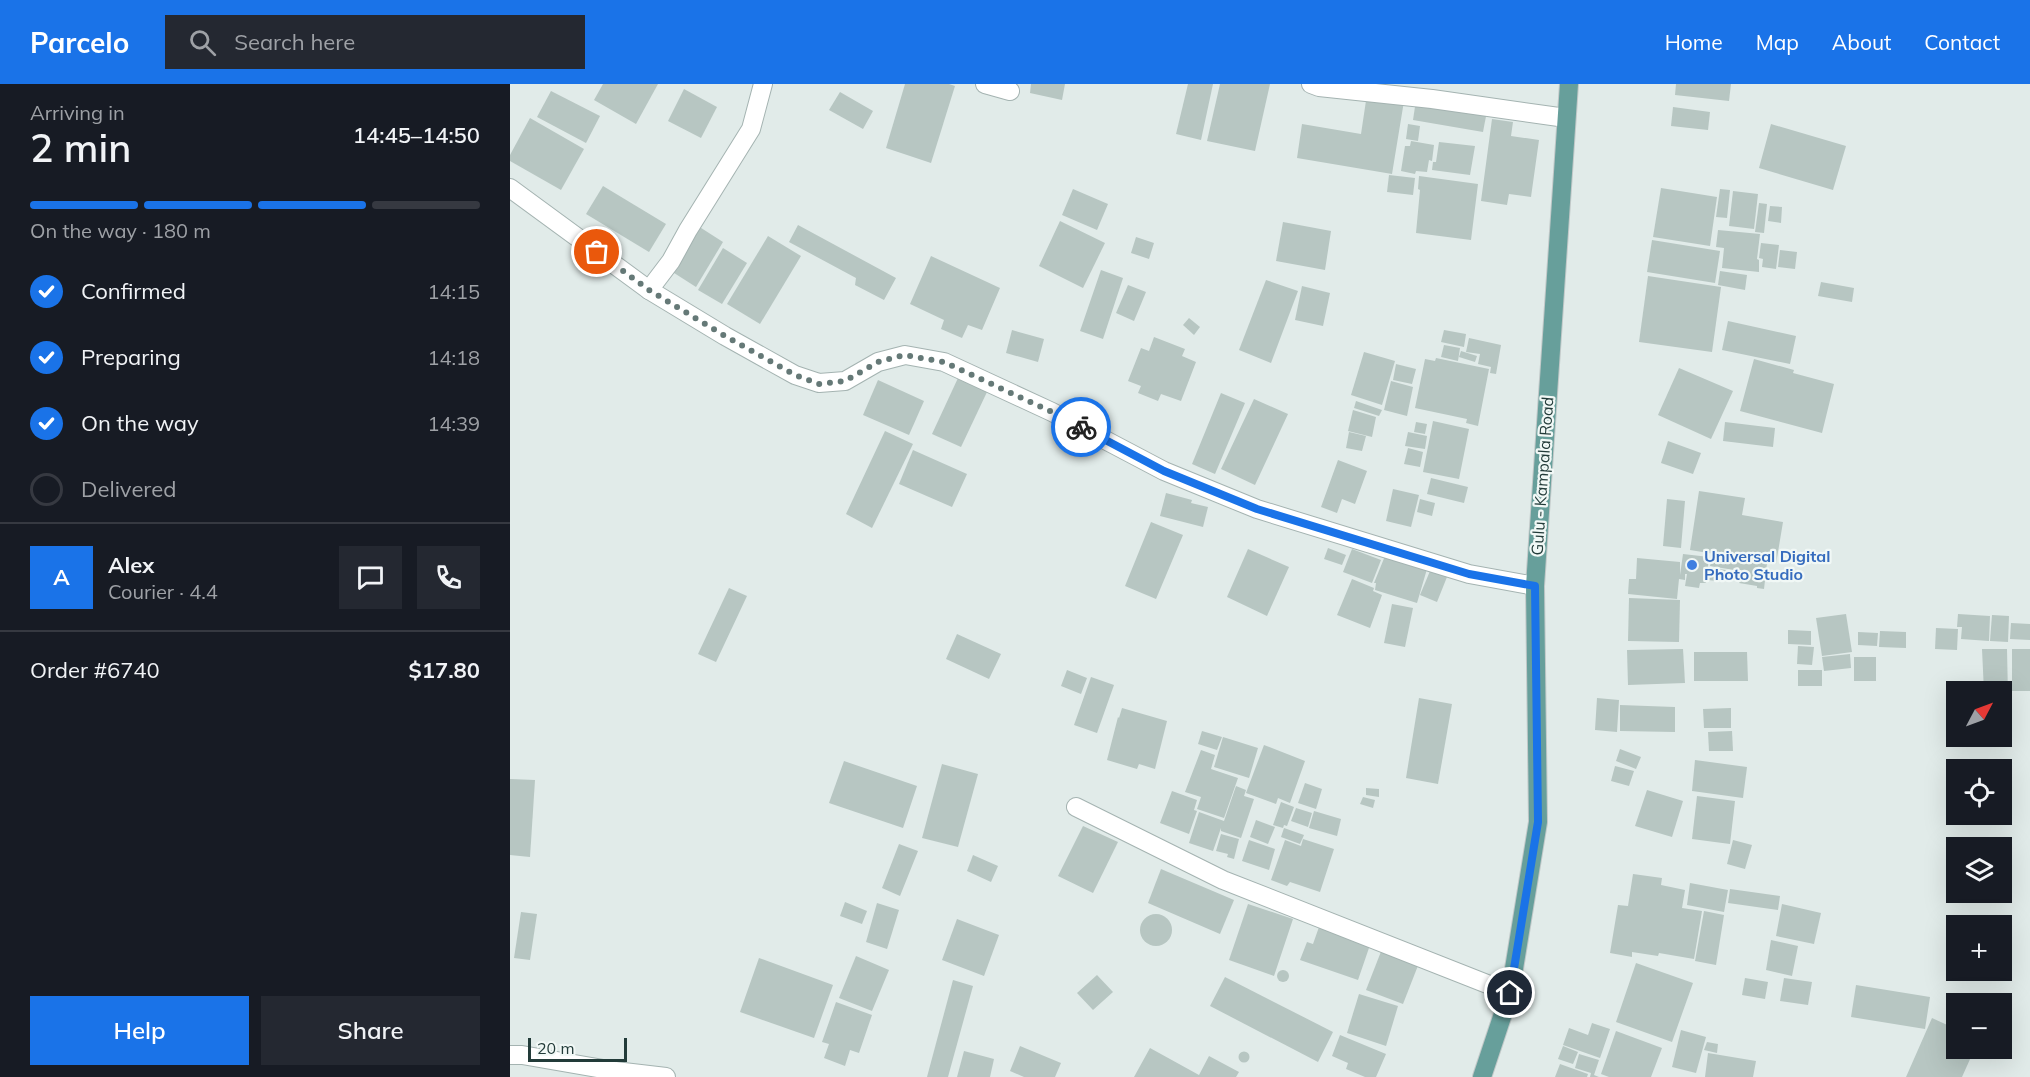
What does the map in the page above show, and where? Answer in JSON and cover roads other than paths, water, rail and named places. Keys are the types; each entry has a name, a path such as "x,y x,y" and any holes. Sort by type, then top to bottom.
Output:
{"main road":[{"name":"Gulu - Kampala Road","path":"1482,1077 1510,993 1538,822 1535,586 1569,84"}],"street":[{"path":"649,290 671,261 751,129 763,84"},
{"path":"985,84 1011,91"},
{"path":"1311,84 1566,118"},
{"path":"510,188 649,290 795,375 819,384 845,381 878,362 904,355 944,362 1052,412 1164,471 1257,509 1469,574 1535,586"},
{"path":"1076,807 1223,880 1510,993"},
{"path":"510,1055 522,1054 615,1071 666,1077"}],"place":[{"name":"Universal Digital Photo Studio","path":"1692,565"}]}
